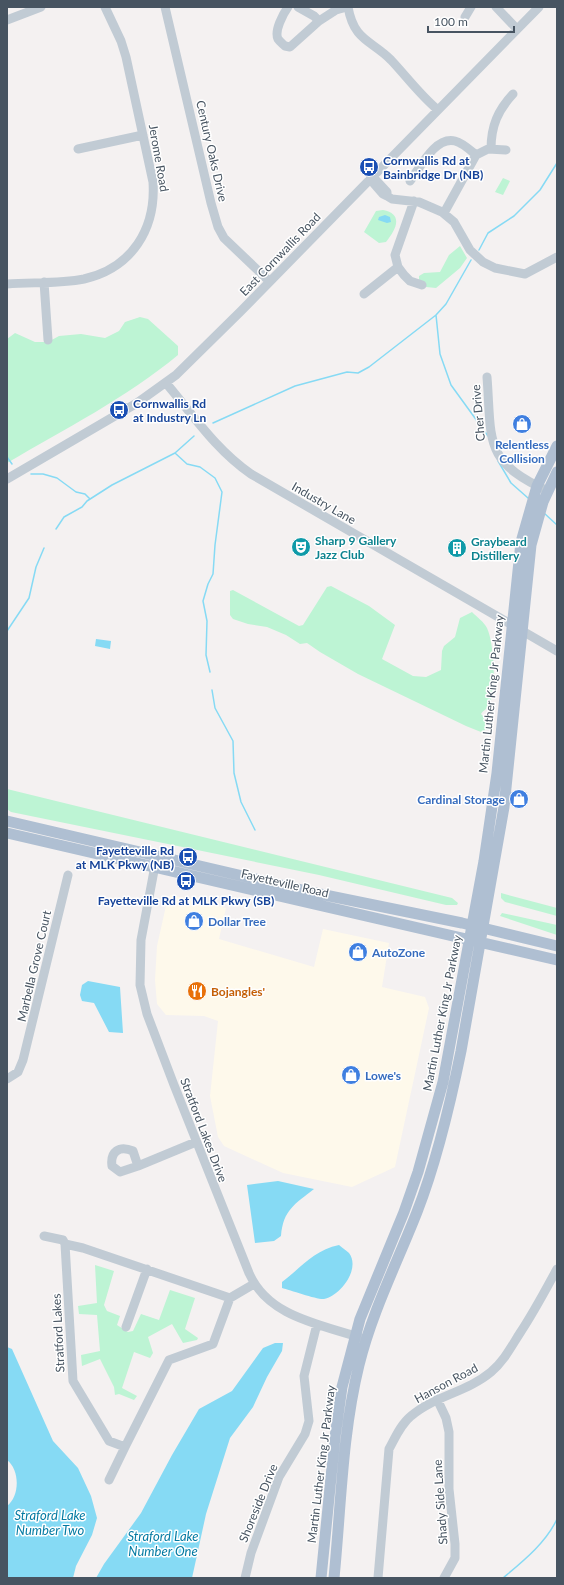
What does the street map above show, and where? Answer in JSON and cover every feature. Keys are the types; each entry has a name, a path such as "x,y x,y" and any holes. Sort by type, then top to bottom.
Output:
{"main road":[{"name":"Martin Luther King Jr Parkway","path":"321,1578 339,1404 355,1336 368,1297 404,1212 430,1134 443,1082 484,861 497,773 520,542 537,486 557,446"},
{"name":"Martin Luther King Jr Parkway","path":"334,1578 347,1429 352,1396 366,1340 376,1311 418,1210 438,1148 461,1051 507,788 532,544 548,491 557,472"},
{"name":"Fayetteville Road","path":"7,821 352,902 483,928 557,946"},
{"name":"Fayetteville Road","path":"7,833 557,960"}],"street":[{"path":"7,20 41,7"},
{"name":"Jerome Road","path":"7,284 82,279 97,276 119,264 139,242 146,230 152,214 154,198 153,182 143,135 121,41 105,7"},
{"name":"Century Oaks Drive","path":"165,7 218,227 229,243 269,281"},
{"path":"288,7 283,16 277,35 279,40 285,46 290,47 320,21 336,10 348,7 353,24 363,37 391,60 419,93 438,110"},
{"path":"298,7 320,21"},
{"path":"465,17 471,7"},
{"path":"496,7 517,29"},
{"name":"East Cornwallis Road","path":"7,479 137,403 166,383 189,364 539,7"},
{"path":"491,148 496,118 503,105 513,94"},
{"path":"78,149 143,135"},
{"path":"410,181 434,149 443,143 449,141 459,142 476,155"},
{"path":"444,213 476,155 480,151 491,148 506,150"},
{"path":"372,178 386,192 387,196 414,201 430,206 444,213 458,227 470,250 483,262 495,268 525,274 557,257"},
{"path":"414,201 408,224 395,251 398,267 410,281 422,285"},
{"path":"364,294 398,267"},
{"path":"44,282 48,340"},
{"name":"Cher Drive","path":"487,377 494,449 507,466 522,478 548,491"},
{"name":"Industry Lane","path":"166,383 213,441 242,468 557,650"},
{"name":"Stratford Lakes Drive","path":"157,856 141,940 140,985 147,1014 196,1142 254,1284 266,1298 286,1313 366,1340"},
{"name":"Marbella Grove Court","path":"7,1079 18,1072 24,1060 68,875"},
{"path":"138,1166 196,1142"},
{"path":"44,1236 63,1240 65,1244 83,1248 230,1298"},
{"name":"Stratford Lakes","path":"65,1244 73,1381 109,1441 125,1446"},
{"path":"126,1327 146,1269"},
{"name":"Hanson Road","path":"378,1578 389,1449 396,1435 409,1417 437,1399 468,1387 500,1364 536,1310 557,1269"},
{"path":"110,1480 125,1446 169,1360 213,1344 230,1298 254,1284"},
{"name":"Shoreside Drive","path":"246,1578 251,1553 279,1477 305,1434 309,1421 304,1376 317,1324"},
{"name":"Shady Side Lane","path":"437,1399 446,1418 449,1432 448,1488 455,1544 455,1558 444,1578"}],"shaded area":[{"path":"171,895 226,908 219,939 314,967 323,929 389,943 382,987 425,997 429,1008 395,1167 352,1187 283,1173 224,1146 218,1137 210,1096 218,1021 204,1016 166,1015 157,1004 155,980 157,946 168,897"}],"green space":[{"path":"503,178 510,181 503,195 495,192"},
{"path":"383,210 394,215 396,223 393,232 386,242 379,243 364,232 376,211"},
{"path":"460,246 467,258 460,268 436,288 426,287 426,283 419,281 419,276 424,273 440,272 449,255"},
{"path":"140,317 148,319 178,346 178,355 158,371 116,399 7,463 7,339 15,333 35,342 48,342 59,336 81,334 105,338 119,331 125,322"},
{"path":"331,586 369,606 395,625 382,659 413,676 426,677 441,670 442,651 444,646 455,637 460,618 472,612 487,628 493,655 493,689 487,709 481,714 485,718 485,730 481,732 466,726 358,674 307,643 300,644 286,635 267,627 248,624 233,619 230,615 230,591 233,590 299,626 303,625 327,587"},
{"path":"7,789 452,898 458,903 457,905 446,905 319,875 11,812 7,809"},
{"path":"501,893 557,908 557,916 505,902 501,898"},
{"path":"502,913 557,925 557,935 500,916"},
{"path":"95,1265 114,1271 104,1305 107,1311 120,1316 117,1325 128,1332 133,1331 141,1314 159,1320 170,1290 195,1298 185,1329 198,1338 197,1340 183,1343 172,1324 148,1337 153,1353 150,1358 134,1352 122,1388 137,1396 134,1400 119,1394 115,1395 114,1387 100,1359 82,1366 81,1355 100,1351 97,1315 79,1314 78,1306 97,1303"}],"water":[{"path":"385,215 390,217 391,222 387,223 378,220 379,217"},
{"path":"96,639 111,641 110,649 95,646"},
{"path":"88,981 120,987 123,1033 109,1032 94,1003 82,1001 80,995 82,985"},
{"path":"278,1181 314,1189 291,1208 284,1220 281,1236 274,1241 255,1243 247,1185"},
{"path":"339,1245 349,1253 352,1259 352,1267 351,1274 347,1281 336,1293 330,1297 321,1299 282,1288 282,1282 315,1255 330,1247"},
{"name":"Straford Lake Number One","path":"275,1343 283,1343 282,1351 267,1377 253,1407 230,1438 206,1514 192,1578 96,1578 104,1564 141,1513 199,1409 232,1391 263,1348"},
{"name":"Straford Lake Number Two","path":"7,1347 12,1349 53,1441 78,1468 91,1496 97,1518 92,1535 76,1566 73,1578 7,1578 7,1506 14,1496 17,1483 14,1470 7,1460"}],"waterway":[{"path":"479,250 488,233 514,216 540,190 557,163"},
{"path":"213,423 295,386 347,372 358,373 369,367 436,315 446,304 471,260"},
{"path":"436,315 440,354 451,385 488,436"},
{"path":"56,529 64,517 82,507 87,501 112,485 175,453 194,436"},
{"path":"175,453 187,464 200,467 215,478 222,492 213,574 208,584 203,601 207,621 206,655 210,672"},
{"path":"7,457 12,464"},
{"path":"498,461 511,483 528,498"},
{"path":"31,474 43,474 57,478 76,492 85,494 90,499"},
{"path":"544,513 557,525"},
{"path":"7,631 29,598 36,567 44,548"},
{"path":"212,690 215,708 233,741 234,773 241,802 255,830"},
{"path":"503,1578 526,1559 540,1544 547,1536 557,1519"}],"place":[{"name":"Cornwallis Rd at Bainbridge Dr (NB)","path":"369,167"},
{"name":"Cornwallis Rd at Industry Ln","path":"119,410"},
{"name":"Relentless Collision","path":"522,424"},
{"name":"Sharp 9 Gallery Jazz Club","path":"301,547"},
{"name":"Graybeard Distillery","path":"457,548"},
{"name":"Cardinal Storage","path":"519,799"},
{"name":"Fayetteville Rd at MLK Pkwy (NB)","path":"188,857"},
{"name":"Fayetteville Rd at MLK Pkwy (SB)","path":"186,881"},
{"name":"Dollar Tree","path":"194,921"},
{"name":"AutoZone","path":"358,952"},
{"name":"Bojangles'","path":"197,991"},
{"name":"Lowe's","path":"351,1075"}]}
